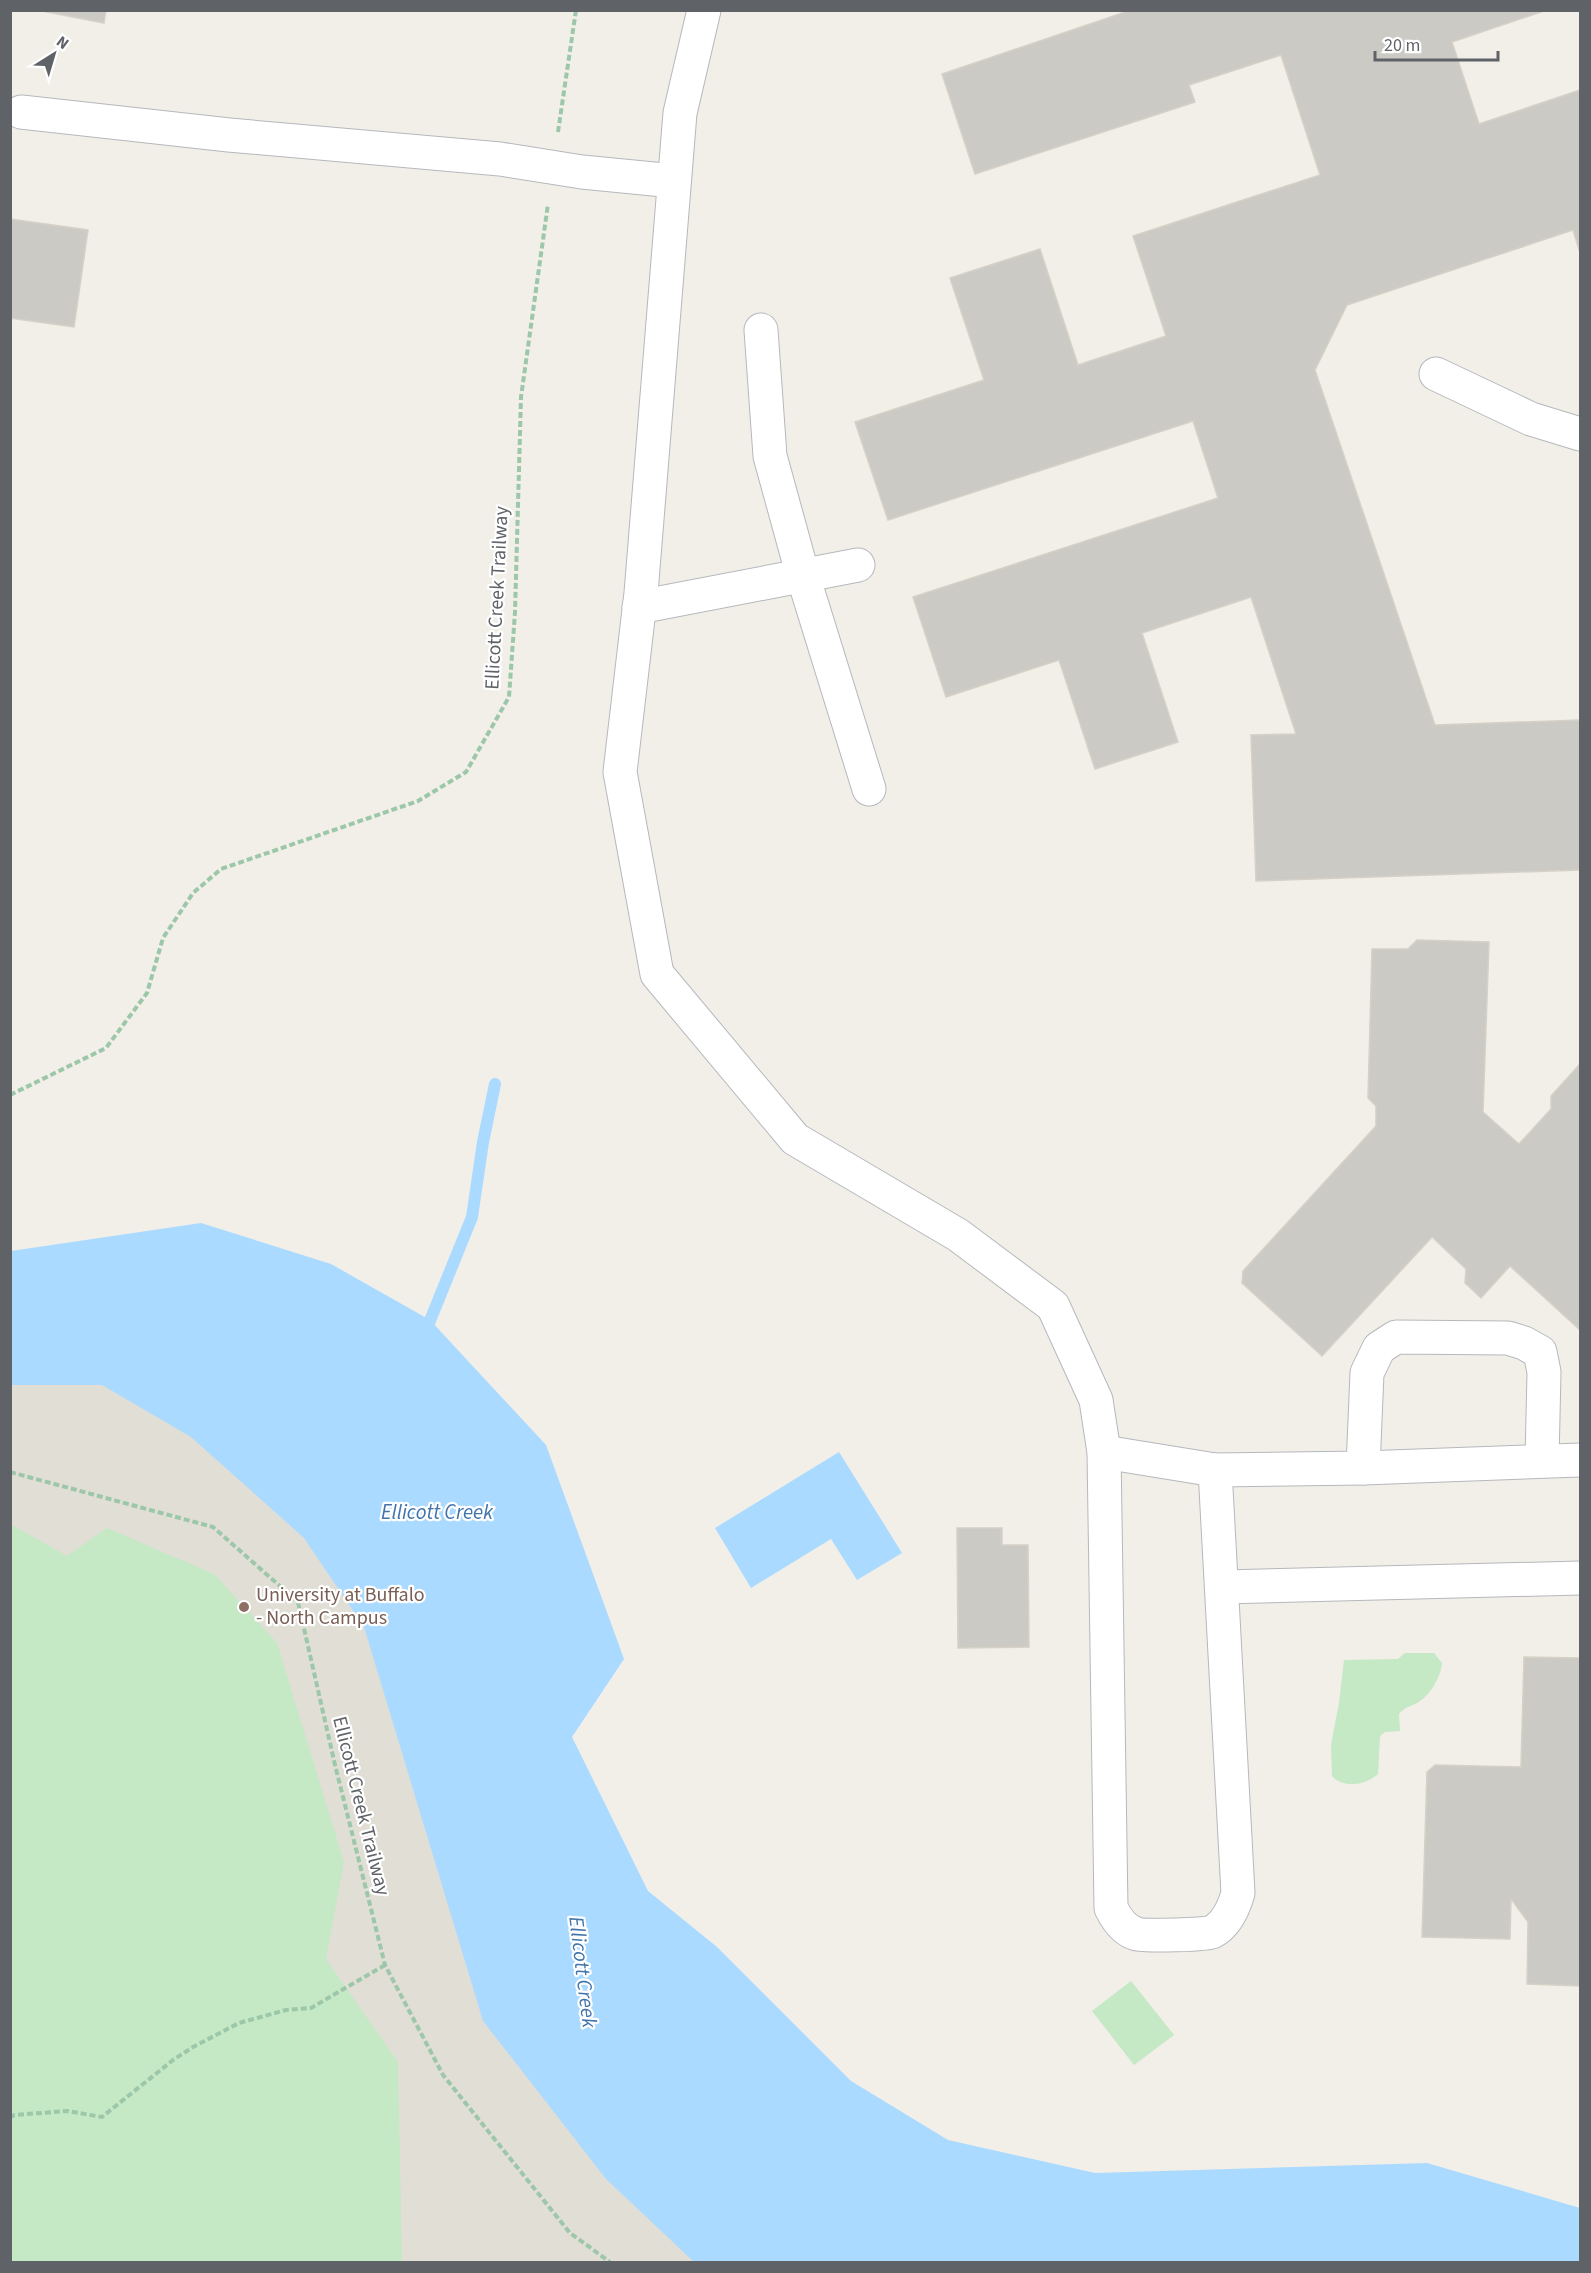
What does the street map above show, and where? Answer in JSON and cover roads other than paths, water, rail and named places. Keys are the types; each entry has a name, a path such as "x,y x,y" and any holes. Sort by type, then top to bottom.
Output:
{"lane":[{"path":"704,10 680,113 639,607 620,772 657,974 795,1138 958,1235 1053,1306 1096,1400 1104,1452 1111,1908 1122,1924 1137,1934 1210,1934 1225,1921 1235,1904 1238,1893 1215,1470"},
{"path":"21,112 553,166 674,181"},
{"path":"761,330 770,456 803,576 869,789"},
{"path":"1436,374 1531,419 1581,434"},
{"path":"639,607 858,565"},
{"path":"1363,1468 1366,1373 1379,1348 1396,1337 1508,1338 1524,1342 1540,1352 1544,1372 1542,1461"},
{"path":"1104,1452 1215,1470 1363,1468 1581,1460"},
{"path":"1222,1587 1581,1578"}],"water":[{"name":"Ellicott Creek","path":"201,1223 331,1264 430,1320 546,1445 624,1659 572,1737 648,1891 717,1947 851,2081 948,2140 1095,2173 1427,2163 1580,2208 1580,2262 694,2262 606,2179 483,2021 364,1627 304,1538 191,1437 102,1385 11,1385 11,1251"},
{"path":"839,1452 902,1553 857,1580 831,1539 751,1588 715,1528"}],"waterway":[{"path":"425,1333 472,1217 483,1142 495,1084"}],"place":[{"name":"University at Buffalo - North Campus","path":"244,1607"}]}
